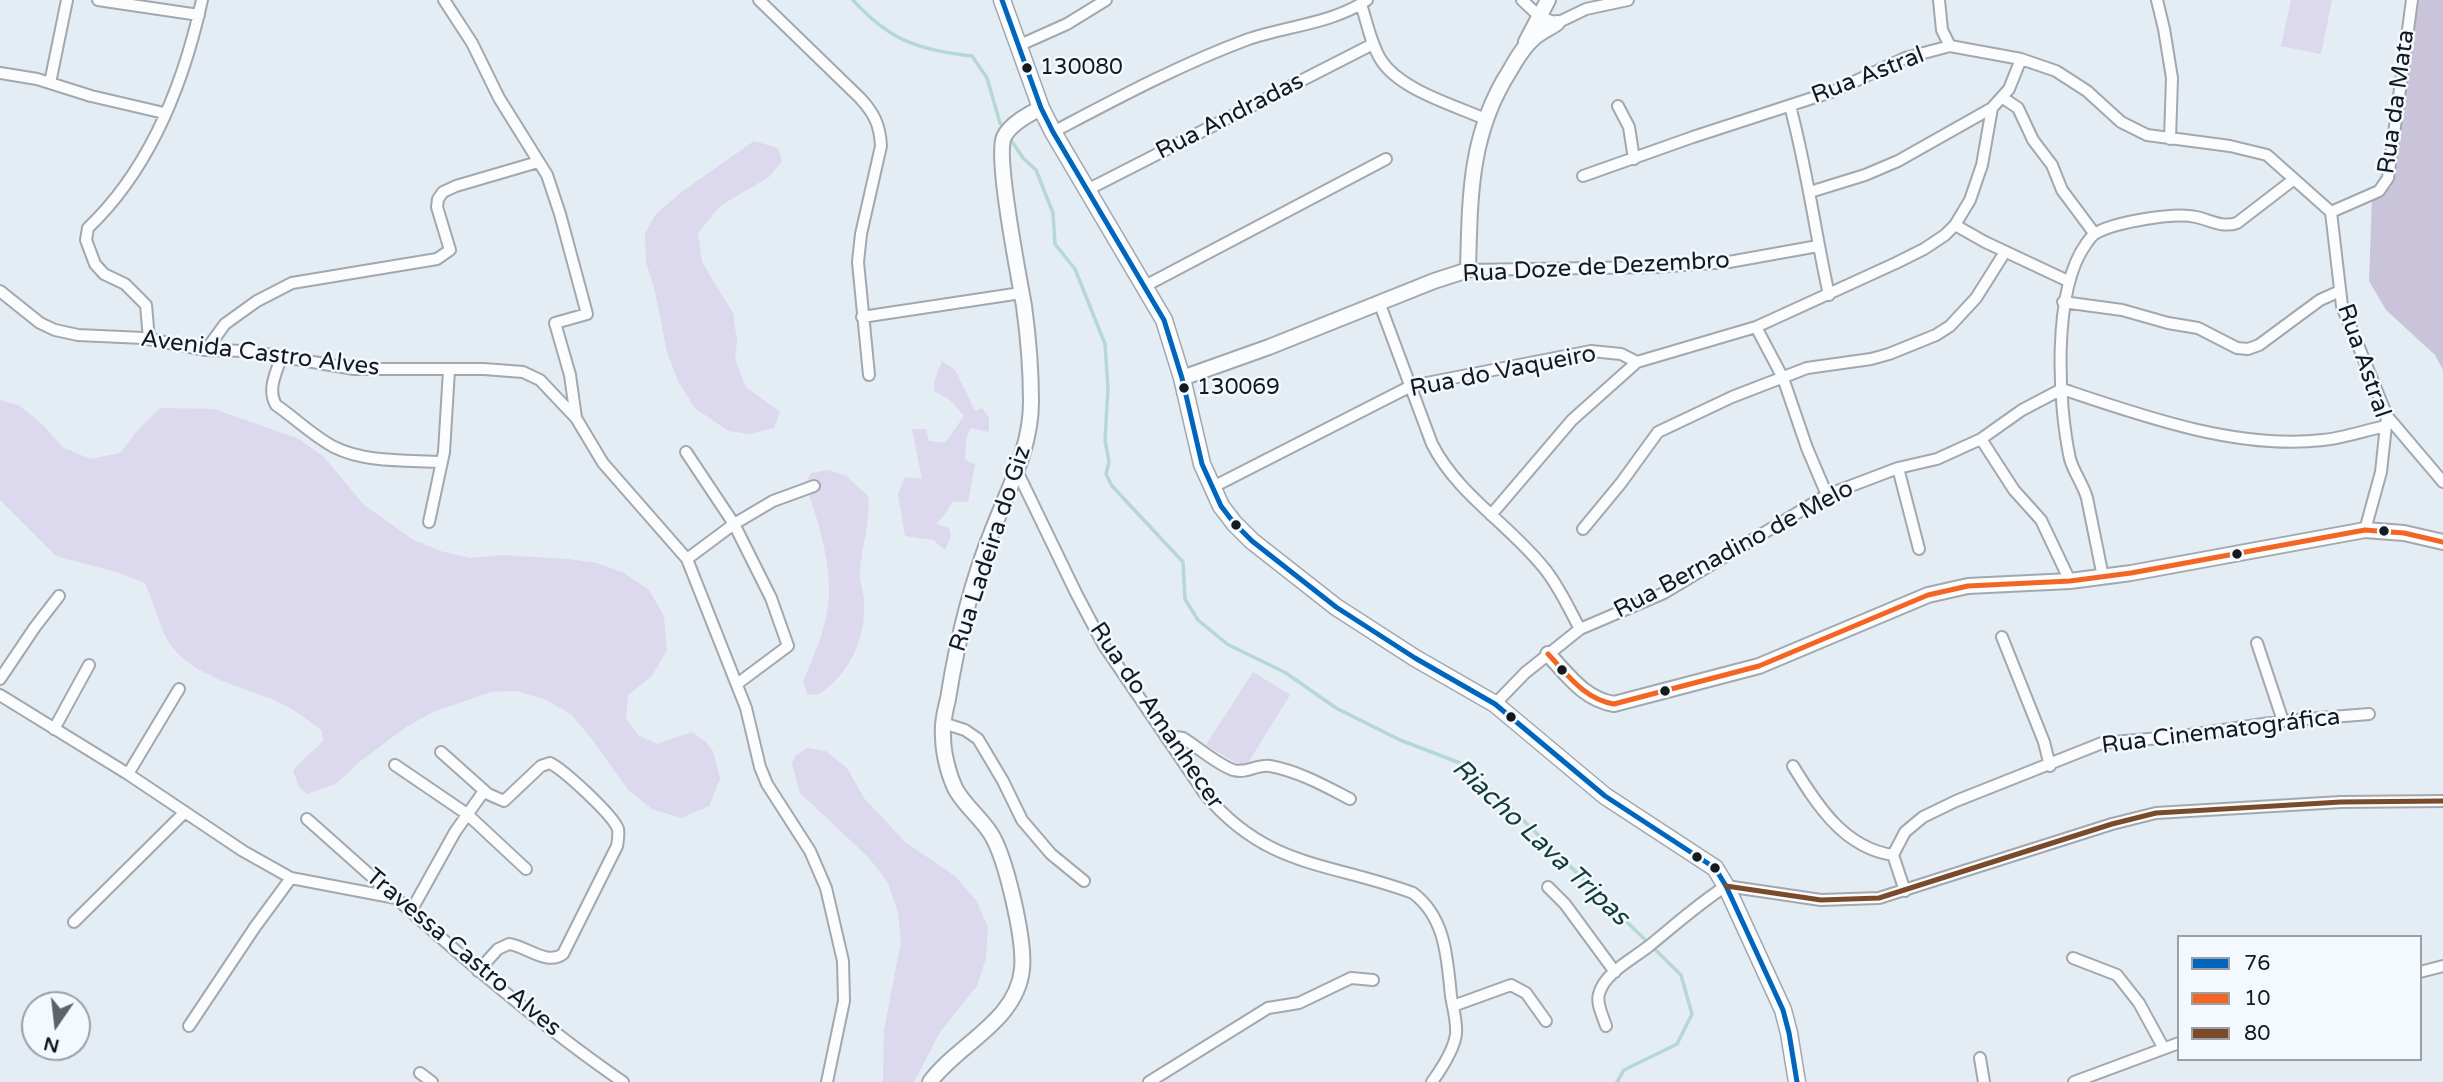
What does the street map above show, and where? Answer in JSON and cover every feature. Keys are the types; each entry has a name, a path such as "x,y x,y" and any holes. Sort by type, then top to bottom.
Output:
{"main road":[{"path":"1002,0 1041,108 1053,132 1164,320 1182,378 1195,436 1212,488 1221,506 1252,541 1304,583 1382,638 1495,704 1605,796 1715,868 1726,886 1783,1010 1797,1082"}],"street":[{"path":"50,83 67,0"},
{"path":"98,0 199,15"},
{"path":"149,339 146,305 125,284 104,274 95,264 86,234 88,228 120,194 149,146 179,81 202,0"},
{"path":"444,0 472,43 499,97 547,175 560,214 587,314 555,323 570,375 576,418"},
{"path":"759,0 860,97 873,112 880,131 881,146 861,234 858,262 869,375"},
{"path":"1020,45 1067,24 1106,0"},
{"path":"1522,0 1540,17 1557,23"},
{"path":"1468,270 1470,191 1485,118 1495,94 1522,51 1548,0"},
{"path":"1522,51 1534,38 1586,9 1628,0"},
{"path":"1938,0 1942,30 1950,46"},
{"path":"2157,0 2172,78 2170,139"},
{"name":"Rua da Mata","path":"2331,212 2379,191 2388,178 2412,0"},
{"path":"1053,132 1141,86 1226,48 1342,13 1364,2 1373,44 1382,62 1394,76 1418,90 1485,118"},
{"name":"Rua Andradas","path":"1087,190 1373,44"},
{"name":"Rua Astral","path":"1583,176 1834,91 1905,58 1950,46 2021,59 2048,68 2071,79 2120,122 2134,130 2170,139 2230,146 2267,155 2331,212 2346,319 2387,421 2381,472 2365,530"},
{"path":"1810,192 1865,176 1898,161 1992,108 2003,99 2021,59"},
{"path":"0,73 50,83 91,96 164,113"},
{"path":"2003,99 2018,108 2033,140 2052,165 2062,190 2094,233"},
{"path":"1618,106 1629,127 1634,159"},
{"path":"1790,106 1810,192 1829,295"},
{"name":"Rua Ladeira do Giz","path":"930,1082 942,1067 992,1024 1008,1005 1018,988 1022,968 1018,929 999,850 984,825 955,789 943,744 943,723 952,670 977,578 1026,444 1031,403 1024,305 1004,184 1001,146 1010,130 1041,108"},
{"path":"1490,515 1572,420 1637,362 1756,327 1924,249 1955,225 1970,200 1982,165 1992,108"},
{"path":"1145,286 1386,159"},
{"path":"206,350 225,324 257,300 292,282 437,259 447,254 450,250 437,207 443,192 538,162"},
{"path":"2103,577 2087,498 2070,459 2062,389 2063,302 2068,281 2082,250 2094,233 2131,222 2194,216 2229,226 2237,223 2293,180"},
{"path":"1955,225 2068,281"},
{"name":"Rua Doze de Dezembro","path":"1182,378 1468,270 1704,264 1818,246"},
{"path":"1583,529 1622,483 1658,432 1732,397 1807,368 1889,355 1936,335 1950,326 1976,298 2005,252"},
{"name":"Avenida Castro Alves","path":"0,291 28,315 55,330 78,335 149,339 206,350 248,351 281,358 308,359 354,369 523,372 540,380 576,418 603,463 687,559 746,708 760,767 767,783 810,851 826,888 843,961 844,1001 827,1082"},
{"path":"2063,302 2122,310 2198,328 2237,348 2248,349 2259,345 2320,300 2340,291"},
{"path":"862,317 1021,293"},
{"path":"1380,302 1441,463 1461,487 1546,569 1580,629"},
{"path":"1756,327 1783,378 1827,495"},
{"name":"Rua do Vaqueiro","path":"1212,488 1411,386 1591,351 1621,354 1637,362"},
{"path":"281,358 272,398 276,404 332,446 372,458 442,462"},
{"path":"429,522 442,462 449,370"},
{"path":"2062,389 2146,415 2238,437 2291,441 2325,440 2387,421 2443,482"},
{"name":"Rua Bernadino de Melo","path":"1495,704 1510,687 1580,629 1664,593 1827,495 1898,468 1937,459 1981,439 2022,410 2062,389"},
{"path":"1981,439 2014,490 2041,520 2070,581"},
{"path":"686,452 734,524 771,598 789,646 737,684"},
{"path":"1898,468 1919,549"},
{"name":"Rua do Amanhecer","path":"1017,471 1093,625 1168,739 1224,816 1245,834 1308,864 1413,893 1425,902 1436,917 1447,956 1456,1026 1454,1043 1432,1082"},
{"path":"687,559 734,524 773,501 814,486"},
{"path":"1548,654 1581,690 1601,701 1614,704 1759,666 1945,590 2103,577 2365,530 2404,533 2443,542"},
{"path":"0,679 59,596"},
{"path":"2002,637 2044,742 2050,765"},
{"path":"2257,643 2283,721"},
{"path":"54,729 89,665"},
{"path":"128,774 179,689"},
{"path":"0,695 128,774 243,851 291,878 396,898"},
{"name":"Rua Cinematográfica","path":"1893,855 1905,832 1923,817 1956,801 2102,743 2183,736 2283,721 2369,714"},
{"path":"943,723 965,730 978,739 1022,820 1051,854 1084,881"},
{"path":"1168,739 1183,738 1235,770 1247,771 1261,765 1271,766 1314,780 1350,799"},
{"path":"441,752 484,791 498,800 508,800 541,766 550,763 563,772 613,821 619,837 563,954 558,958 546,958 509,944 498,949 478,971"},
{"path":"395,765 467,814 526,869"},
{"path":"1793,766 1831,821 1849,837 1877,852 1893,855 1905,891"},
{"path":"411,911 467,814 484,791"},
{"path":"1606,1026 1598,999 1599,992 1615,972 1697,905 1726,886 1821,900 1879,898 2112,824 2156,813 2341,802 2443,801"},
{"path":"74,922 185,812"},
{"name":"Travessa Castro Alves","path":"307,819 478,971 541,1023 623,1082"},
{"path":"189,1026 291,878"},
{"path":"1548,887 1565,904 1615,972"},
{"path":"2073,958 2117,975 2139,1003 2163,1047"},
{"path":"2422,971 2443,966"},
{"path":"1149,1082 1268,1008 1299,1003 1351,978 1373,980"},
{"path":"1452,1006 1511,985 1526,993 1546,1021"},
{"path":"2074,1082 2177,1044"},
{"path":"1980,1058 1984,1082"},
{"path":"420,1073 432,1082"}],"shaded area":[{"path":"2291,0 2332,0 2321,54 2281,46"},
{"path":"2419,0 2443,0 2443,370 2435,355 2386,310 2369,281 2372,198 2391,187"},
{"path":"754,141 778,148 782,161 769,177 720,206 698,233 702,262 733,313 737,341 735,360 746,387 780,412 774,428 750,434 728,431 695,408 678,381 667,352 655,291 646,262 645,233 656,214 679,194"},
{"path":"942,361 955,370 975,411 982,408 989,418 989,432 971,428 966,439 965,460 975,464 968,502 952,502 936,524 949,528 951,536 945,550 933,540 905,536 898,494 905,477 922,479 912,429 926,429 929,441 945,443 964,416 950,400 934,391 935,379"},
{"path":"0,400 20,406 43,425 62,447 90,459 120,453 160,408 214,409 299,439 324,457 364,505 412,539 440,551 470,558 500,555 568,559 597,563 624,573 649,590 664,616 667,650 652,676 628,695 626,718 638,735 657,744 692,732 706,742 713,751 720,779 709,806 681,818 652,809 628,790 572,715 545,699 516,691 491,692 433,712 406,727 358,763 336,784 307,794 299,787 293,770 323,741 322,731 279,702 214,677 187,662 167,639 145,583 116,572 56,556 0,500"},
{"path":"828,470 846,476 868,496 860,571 864,617 853,656 838,678 817,695 807,694 803,681 823,628 828,605 829,580 822,537 805,483 811,473"},
{"path":"1253,672 1290,695 1245,768 1206,745"},
{"path":"807,748 826,751 847,768 864,798 905,842 955,876 976,900 988,927 986,958 977,986 940,1032 914,1082 883,1082 884,1030 901,942 898,912 888,883 870,859 800,793 792,764 795,756"}],"waterway":[{"name":"Riacho Lava Tripas","path":"853,0 880,25 906,41 936,50 972,56 987,78 1000,123 1005,130"},
{"name":"Riacho Lava Tripas","path":"1009,137 1023,158 1036,170 1053,213 1055,244 1075,269 1105,344 1108,388 1105,440 1109,462 1106,474 1112,486 1183,562 1185,599 1198,620 1227,644 1286,673 1336,708 1400,740 1460,763 1521,818 1681,975 1692,1014 1677,1044 1624,1070 1617,1082"}],"transit line":[{"name":"76","path":"1002,0 1041,108 1053,132 1164,320 1182,378 1202,464 1221,506 1252,541 1336,607 1415,658 1495,704 1605,796 1715,868 1726,886 1783,1010 1797,1082"},
{"name":"10","path":"1548,654 1585,692 1614,704 1759,666 1928,595 1968,586 2070,581 2131,573 2365,530 2404,533 2443,542"},
{"name":"80","path":"1726,886 1821,900 1879,898 2112,824 2156,813 2341,802 2443,801"}],"place":[{"name":"130080","path":"1027,68"},
{"name":"130069","path":"1184,388"}]}
